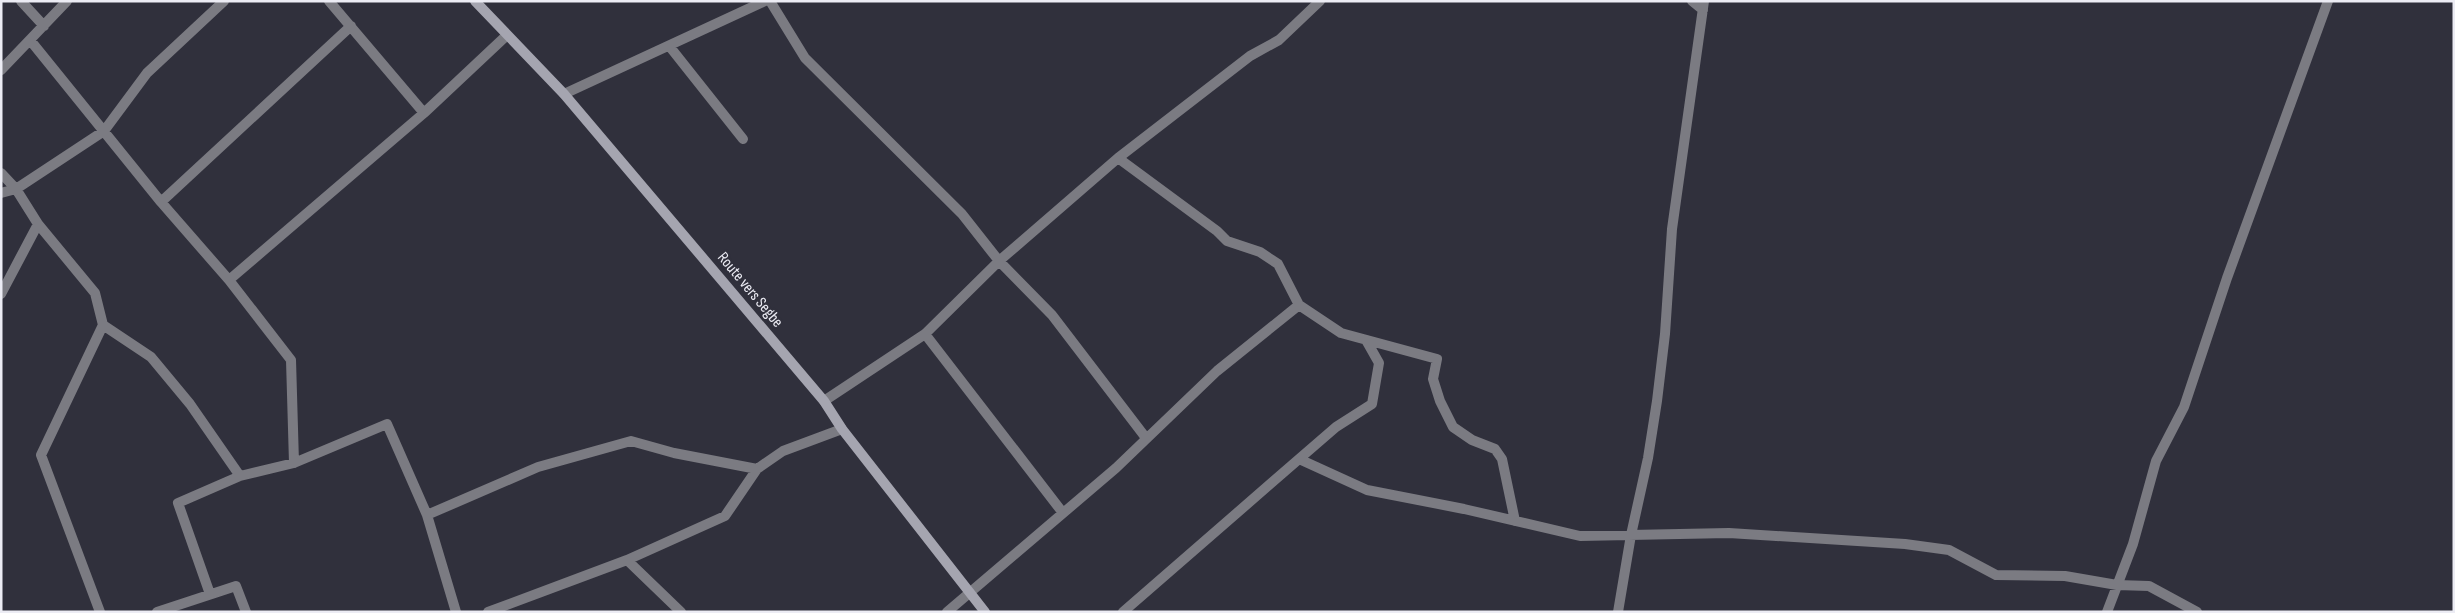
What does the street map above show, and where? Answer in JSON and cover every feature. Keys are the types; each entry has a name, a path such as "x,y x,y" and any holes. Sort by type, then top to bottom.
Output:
{"main road":[{"name":"Route vers Segbe","path":"475,1 506,36 564,94 824,401 842,429 985,612"}],"street":[{"path":"21,1 44,26"},
{"path":"1,70 67,1"},
{"path":"1,193 16,189 104,131 147,72 224,1"},
{"path":"329,1 424,113"},
{"path":"564,94 670,47 765,1"},
{"path":"770,1 805,58 962,214 999,261 1052,315 1146,438"},
{"path":"824,401 925,334 999,261 1118,158 1250,56 1279,40 1320,1"},
{"path":"1618,612 1631,535 1648,458 1657,401 1665,334 1672,229 1704,6 1692,1"},
{"path":"2107,612 2132,544 2156,461 2184,407 2227,278 2328,1"},
{"path":"161,202 351,26"},
{"path":"229,280 424,113 506,36"},
{"path":"30,40 161,202 229,280 291,360 294,463"},
{"path":"670,47 743,139"},
{"path":"1118,158 1217,231 1227,241 1260,252 1278,264 1299,305 1341,333 1437,359 1433,379 1440,401 1453,427 1472,440 1495,449 1502,459 1515,521"},
{"path":"1,173 16,189 38,224 95,293 103,325 41,455 100,612"},
{"path":"1,294 38,224"},
{"path":"948,612 1116,468 1217,371 1299,305"},
{"path":"103,325 151,357 190,404 240,476"},
{"path":"925,334 1062,513"},
{"path":"1123,612 1336,427 1372,404 1380,363 1366,340"},
{"path":"210,594 178,503 240,476 294,463 387,424 427,515 456,612"},
{"path":"488,612 505,608 627,560 725,516 757,469 783,451 842,429"},
{"path":"427,515 538,467 631,441 674,453 757,469"},
{"path":"1299,458 1366,490 1464,509 1580,536 1728,533 1905,544 1949,550 1996,575 2066,576 2117,585 2149,586 2197,612"},
{"path":"627,560 681,612"},
{"path":"157,612 236,586 246,612"}]}
